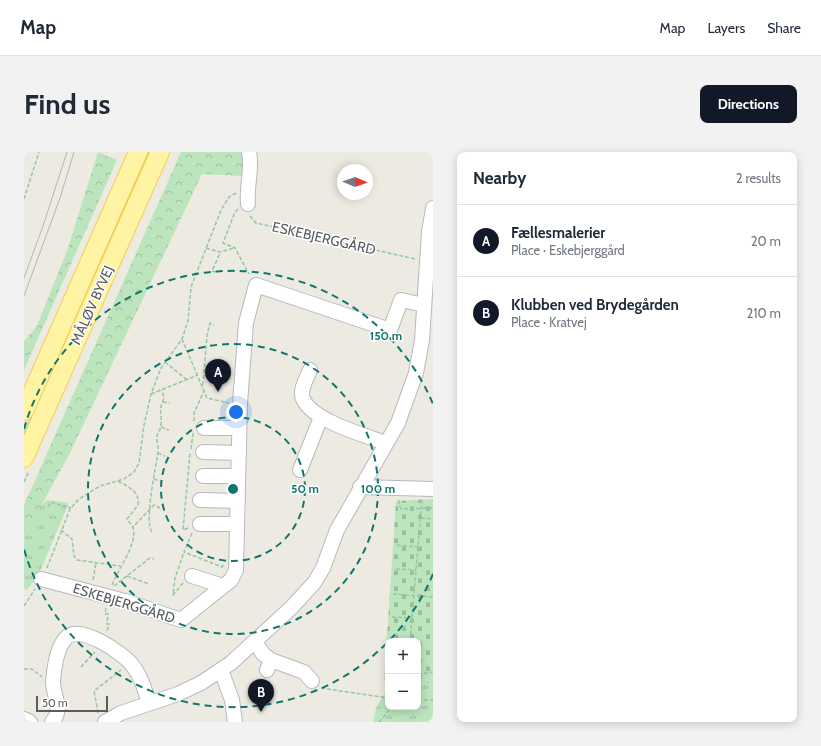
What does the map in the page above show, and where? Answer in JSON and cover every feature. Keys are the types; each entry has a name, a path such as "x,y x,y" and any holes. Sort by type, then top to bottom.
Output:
{"main road":[{"name":"MÅLØV BYVEJ","path":"24,411 138,152"},
{"name":"MÅLØV BYVEJ","path":"24,458 160,152"}],"street":[{"path":"247,197 250,168 249,152"},
{"path":"101,718 178,694 221,670 255,642 304,595 314,583 323,568 337,530 398,422 416,373 422,340 426,262 430,221 433,208"},
{"name":"ESKEBJERGGÅRD","path":"41,579 125,601 181,620 231,580 236,570 240,403 246,323 256,285 390,330 401,300 424,305"},
{"path":"310,370 302,389 302,398 321,417 386,443"},
{"path":"300,470 321,417"},
{"path":"204,428 240,428"},
{"path":"203,452 239,453"},
{"path":"203,476 238,476"},
{"path":"360,487 400,488 428,493"},
{"path":"200,500 238,501"},
{"path":"197,525 237,524"},
{"path":"192,576 224,586"},
{"path":"52,722 58,710 58,702 53,682 62,643 67,636 73,634 103,636 129,662 141,679 149,704"},
{"path":"255,642 269,665 304,672 312,681"},
{"path":"221,670 232,700 235,722"},
{"path":"24,719 30,722"}],"path":[{"path":"24,199 39,152"},
{"path":"24,606 41,579 71,508 87,492 100,486 124,479 134,472 139,463 144,425 151,394 165,362 182,339 188,321 191,287 221,210 229,197 247,197"},
{"path":"247,197 241,207 235,212 223,243 235,248 249,274"},
{"name":"ESKEBJERGGÅRD","path":"247,197 249,216 256,223 426,262"},
{"path":"206,248 220,252 235,248"},
{"path":"216,272 212,271 220,252"},
{"path":"203,387 207,335 210,323 214,324"},
{"path":"182,339 207,398 227,403 240,403"},
{"path":"165,362 187,380"},
{"path":"151,394 198,375"},
{"path":"152,532 149,524 151,508 150,490 154,479 154,464 158,453 157,436 161,428 160,412 164,398 162,390"},
{"path":"197,525 183,530 194,413 204,391"},
{"path":"163,402 170,404"},
{"path":"161,428 169,430"},
{"path":"158,453 165,456"},
{"path":"154,479 162,482"},
{"path":"118,481 131,489 137,495 138,505 127,519 133,527 134,539 111,587 150,558 154,559"},
{"path":"400,488 401,508 433,508"},
{"path":"410,638 421,509 428,493"},
{"path":"48,508 51,502 71,508"},
{"path":"133,527 154,505 160,508"},
{"path":"420,518 433,519"},
{"path":"192,576 187,578 173,595 175,578 184,552 197,525"},
{"path":"61,530 72,539 74,556 77,560 121,566"},
{"path":"398,545 418,547"},
{"path":"184,552 222,567 225,561"},
{"path":"90,592 96,563"},
{"path":"396,569 416,570"},
{"path":"127,576 149,584"},
{"path":"393,594 433,598"},
{"path":"81,667 94,654 109,624 107,624 108,614 105,614 107,605"},
{"path":"392,617 412,618"},
{"path":"101,718 94,692 129,662"},
{"path":"421,674 433,672"},
{"path":"312,681 321,688 385,698"},
{"path":"421,700 433,700"},
{"path":"379,722 389,710"}],"green space":[{"path":"98,152 117,160 24,370 24,341 36,328 68,248"},
{"path":"146,152 151,152 24,441 24,430"},
{"path":"181,152 244,152 244,176 202,174 70,453 24,537 24,505"},
{"path":"433,499 433,682 421,684 421,638 387,638 396,501"},
{"path":"47,500 69,503 38,576 27,590 24,588 24,537 37,510"},
{"path":"433,682 433,722 373,722 376,708 385,693 385,710 421,710 421,684"}],"tram line":[{"path":"24,278 67,152"},
{"path":"24,296 60,198 74,152"}],"place":[{"name":"Fællesmalerier","path":"218,392"},
{"name":"Klubben ved Brydegården","path":"261,712"}]}
